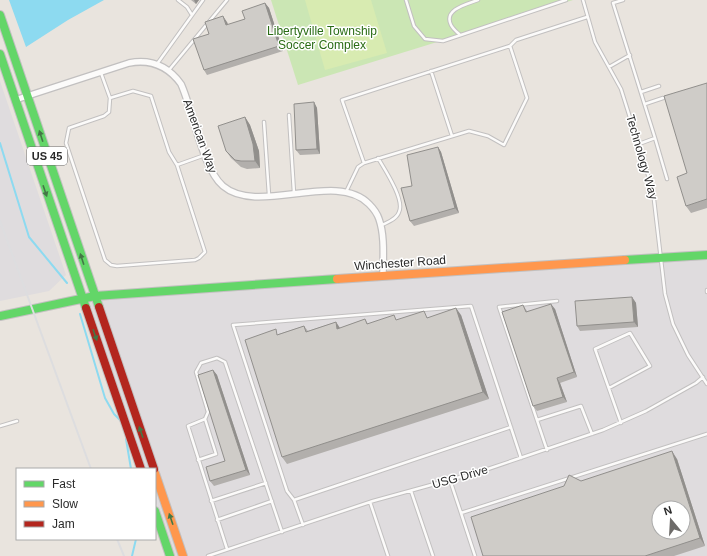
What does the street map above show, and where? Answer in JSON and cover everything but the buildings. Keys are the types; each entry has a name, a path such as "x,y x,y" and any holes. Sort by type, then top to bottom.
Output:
{"main road":[{"name":"US 45","path":"0,15 154,468"},
{"name":"US 45","path":"0,54 141,468"},
{"name":"Winchester Road","path":"0,316 95,296 707,255"},
{"path":"156,476 183,556"},
{"path":"156,514 170,556"}],"street":[{"name":"American Way","path":"15,100 101,72 138,62 156,64 169,70 183,89 212,173 224,187 239,195 255,197 336,191 346,192 360,197 366,201 378,216 383,243 384,276"}],"lane":[{"path":"178,0 188,7 192,15"},
{"path":"156,64 203,0"},
{"path":"169,70 227,0"},
{"path":"406,0 414,26 425,39 443,40 566,0"},
{"path":"460,35 450,25 449,19 452,11 457,7 478,0"},
{"name":"Technology Way","path":"583,0 595,42 621,89 653,191 665,294 673,324 688,354 707,384"},
{"path":"623,0 613,3 667,179"},
{"path":"364,163 342,100 510,46 516,40 587,17"},
{"path":"346,192 358,167 378,158 469,131 488,136 504,145 527,98 510,46"},
{"path":"608,67 630,55"},
{"path":"432,71 452,136"},
{"path":"101,72 110,98 109,112 104,116 69,128 66,143 106,260 111,265 117,266 195,260 199,258 205,252 177,165 169,152 151,96 133,91 110,98"},
{"path":"641,92 659,86"},
{"path":"645,104 663,98"},
{"path":"289,115 294,194"},
{"path":"264,122 269,196"},
{"path":"639,144 655,138"},
{"path":"177,165 205,155"},
{"path":"378,158 399,197 400,211 396,217 381,226"},
{"path":"547,450 499,307 557,301"},
{"path":"303,525 294,500 287,490 233,325 471,306 521,458"},
{"path":"609,388 650,366 630,333 595,349 621,423"},
{"path":"198,460 216,454 205,419 208,412 196,372 201,363 217,358 225,362 282,532"},
{"name":"USG Drive","path":"208,556 370,502 450,480 547,450 592,434 621,423 646,411 703,377"},
{"path":"537,420 581,406 592,434"},
{"path":"205,419 188,426 227,550"},
{"path":"0,426 17,421"},
{"path":"294,500 511,427"},
{"path":"461,513 707,434"},
{"path":"450,480 475,556"},
{"path":"211,501 266,483"},
{"path":"411,491 432,556"},
{"path":"217,520 272,501"},
{"path":"370,502 388,556"}],"shaded area":[{"path":"0,81 66,275 49,291 0,301"},
{"path":"707,255 707,556 174,556 156,503 156,468 145,468 89,300 115,294"}],"green space":[{"name":"Libertyville Township Soccer Complex","path":"271,0 573,0 298,85"},
{"path":"305,0 371,0 387,53 325,70"}],"water":[{"path":"9,0 104,0 68,20 26,47"}],"waterway":[{"path":"0,143 29,237 67,283"},
{"path":"80,314 105,398 114,414 121,421"},
{"path":"126,439 131,468"},
{"path":"132,556 136,540"}],"railway":[{"path":"0,221 91,468"},
{"path":"117,540 124,556"}],"traffic: fast":[{"path":"0,15 99,307"},
{"path":"0,54 86,308"},
{"path":"625,260 707,255"},
{"path":"0,316 95,296 337,279"},
{"path":"156,514 170,556"}],"traffic: slow":[{"path":"337,279 625,260"},
{"path":"156,476 183,556"}],"traffic: jam":[{"path":"99,307 154,468"},
{"path":"86,308 141,468"}]}
